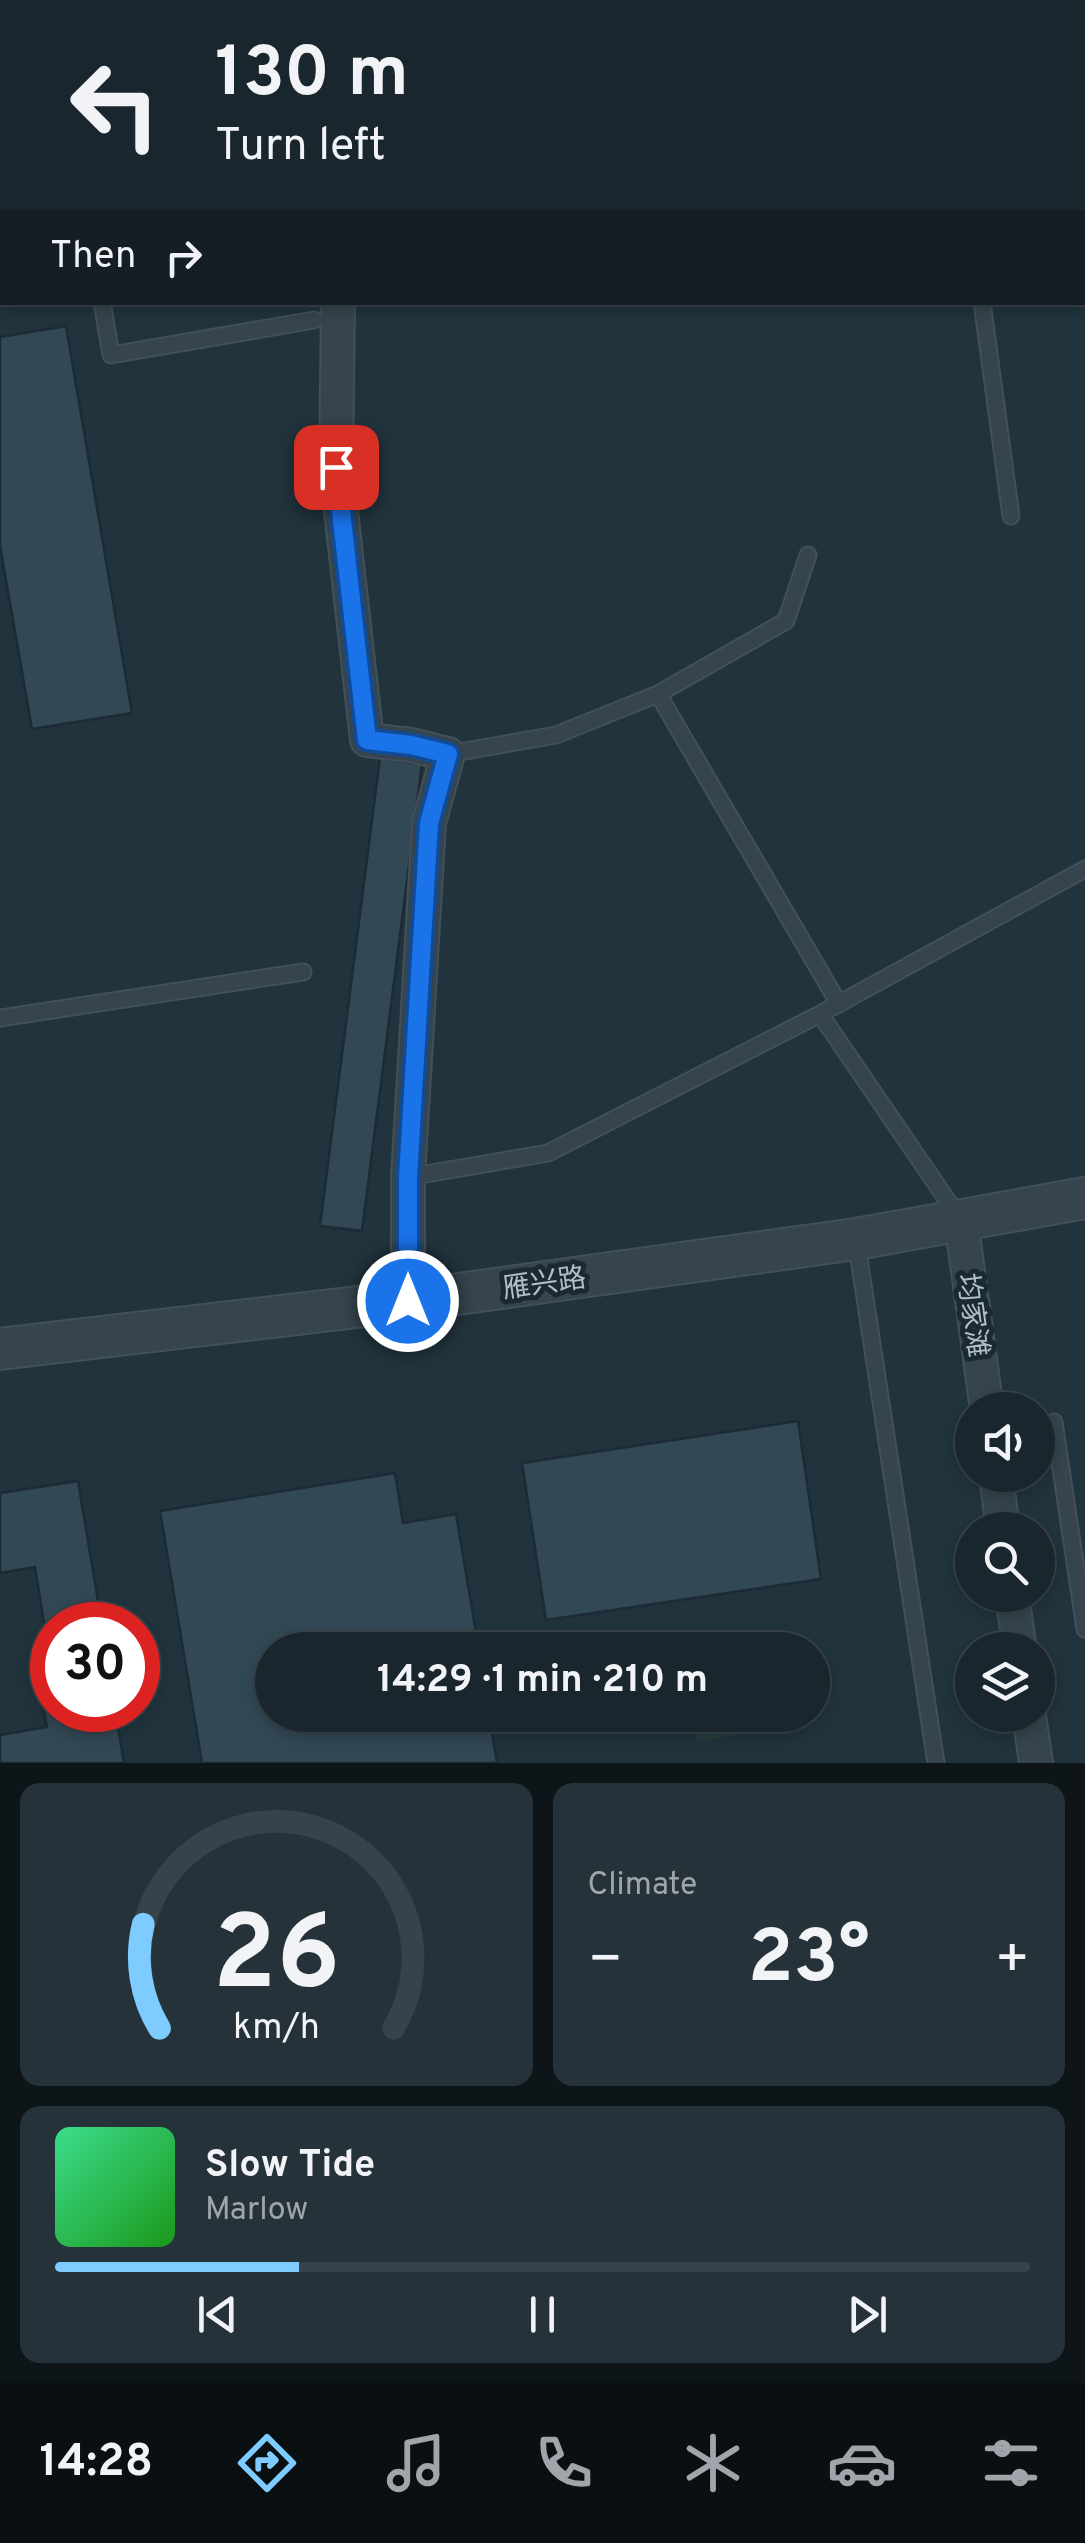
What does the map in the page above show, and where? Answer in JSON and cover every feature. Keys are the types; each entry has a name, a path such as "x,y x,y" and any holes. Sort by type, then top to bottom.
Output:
{"street":[{"path":"326,311 336,467 367,740 448,754 429,823 408,1177 408,1301"},
{"name":"雁兴路","path":"0,1349 408,1301 856,1239 1085,1198"},
{"name":"均家滩","path":"961,1220 985,1392"},
{"path":"1031,1732 1036,1763"}],"lane":[{"path":"103,305 112,355 326,311"},
{"path":"982,305 1010,516"},
{"path":"448,754 556,735 658,694 786,621 808,555"},
{"path":"658,694 839,1004"},
{"path":"408,1177 548,1153 839,1004 1085,869"},
{"path":"0,1018 304,972"},
{"path":"820,1014 961,1220"},
{"path":"856,1239 936,1763"},
{"path":"1055,1429 1085,1629"}],"green space":[{"path":"695,1732 751,1732 697,1742"}],"building":[{"path":"66,326 132,713 32,729 0,546 0,337"},
{"path":"380,758 422,764 362,1231 320,1226"},
{"path":"798,1421 821,1579 546,1620 522,1463"},
{"path":"395,1473 403,1523 456,1514 476,1632 255,1632 255,1732 492,1732 497,1763 202,1763 160,1511"},
{"path":"78,1481 98,1602 41,1602 35,1567 0,1573 0,1493"},
{"path":"30,1730 119,1732 124,1763 0,1763 0,1735"}],"route":[{"path":"336,467 367,740 448,754 429,823 408,1177 408,1301"}]}
